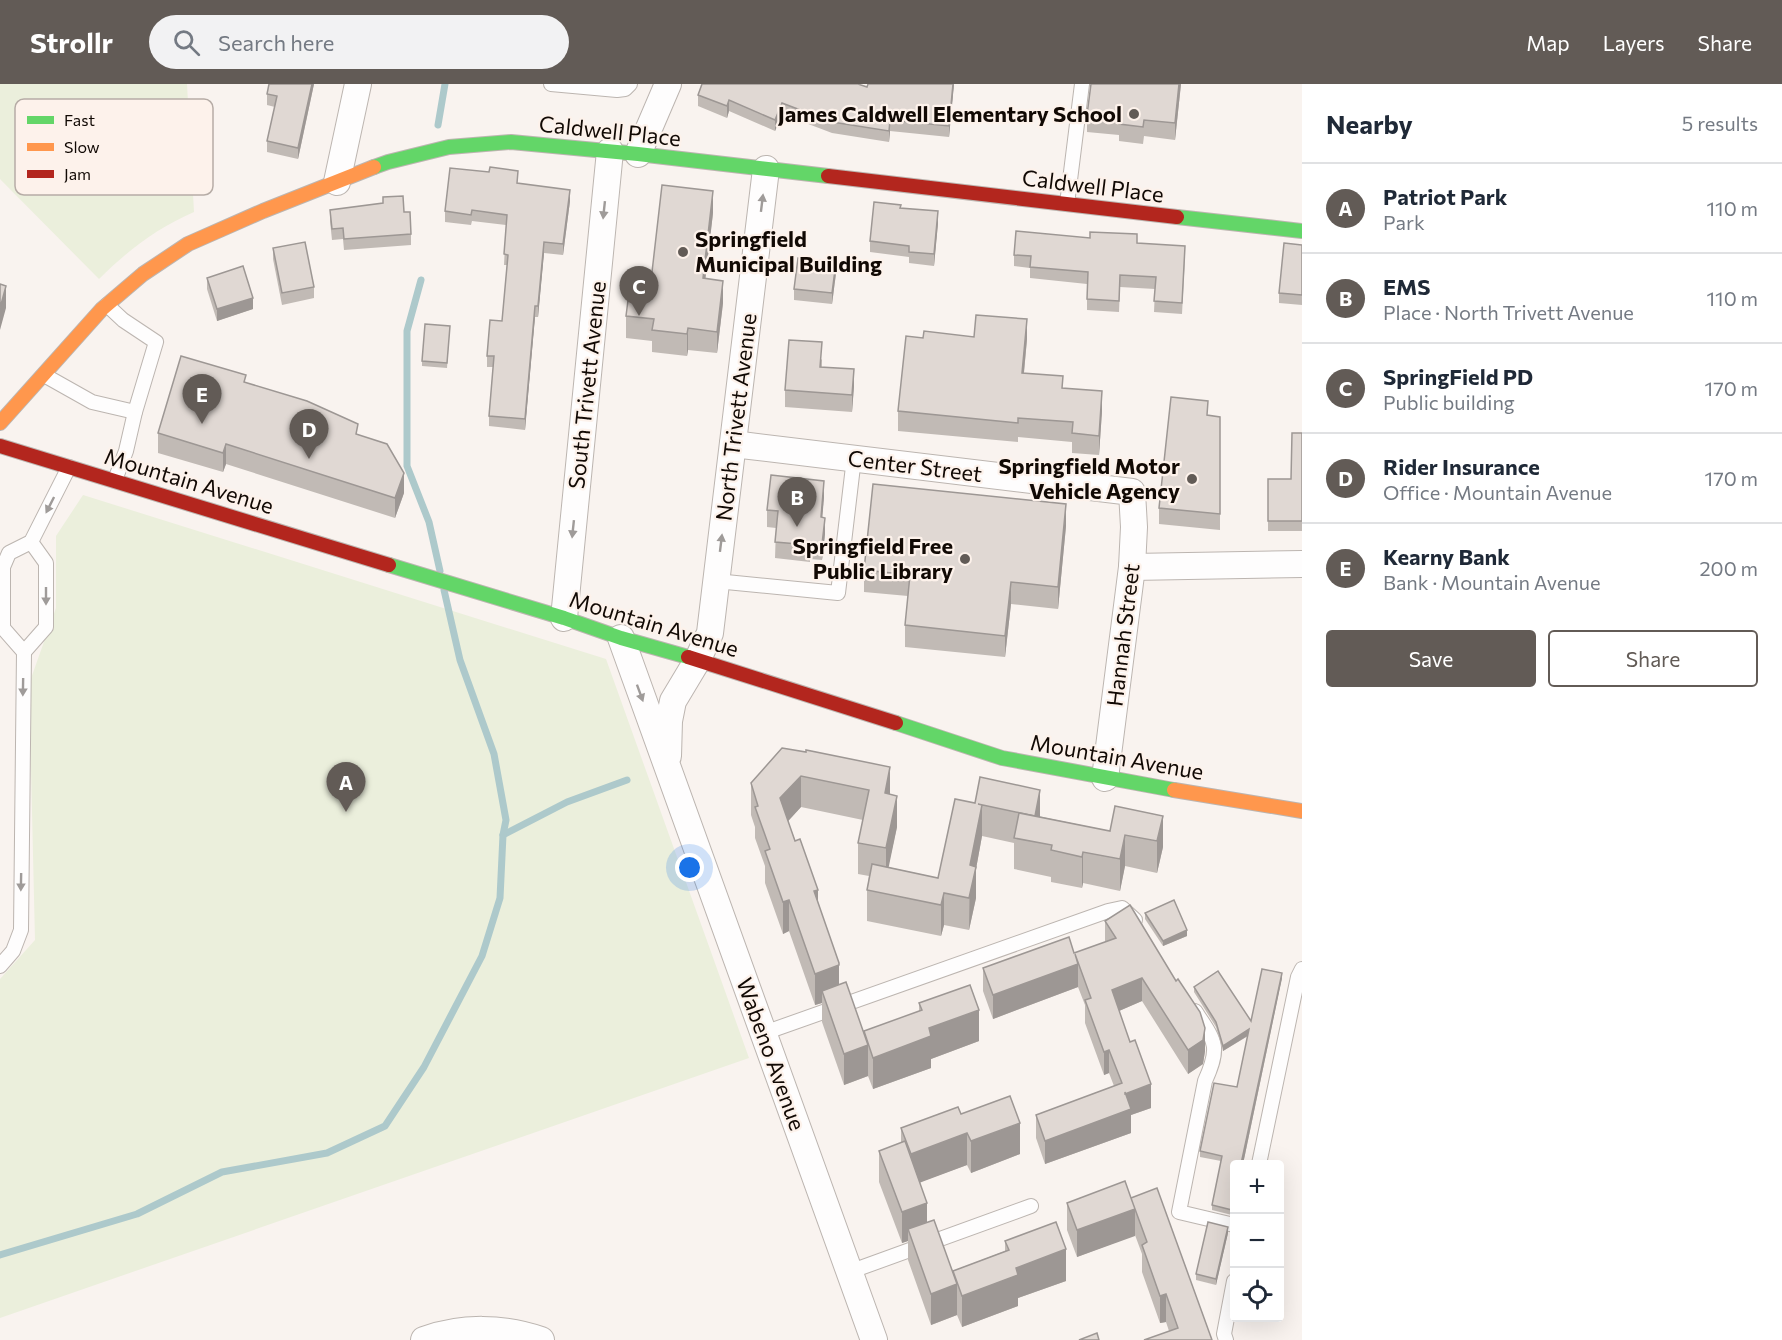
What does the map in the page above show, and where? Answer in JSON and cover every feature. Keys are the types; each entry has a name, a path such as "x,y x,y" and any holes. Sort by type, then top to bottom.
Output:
{"street":[{"path":"337,182 358,84"},
{"path":"638,154 668,84"},
{"name":"Caldwell Place","path":"0,423 107,305 143,274 188,244 263,211 387,162 449,147 511,142 638,154 1302,231"},
{"name":"South Trivett Avenue","path":"564,618 610,152"},
{"name":"North Trivett Avenue","path":"698,661 710,633 766,170"},
{"name":"Center Street","path":"733,444 1132,492"},
{"name":"Mountain Avenue","path":"0,446 564,618 621,638 739,672 1002,758 1302,811"},
{"name":"Hannah Street","path":"1105,778 1132,567 1134,526 1132,492"},
{"path":"1132,567 1302,564"},
{"name":"Wabeno Avenue","path":"621,638 874,1340"},
{"name":"Wabeno Avenue","path":"667,768 669,721 673,700 698,661"},
{"path":"424,1340 470,1330 487,1329 522,1334 541,1340"}],"lane":[{"path":"551,84 617,90 625,89 630,84"},
{"path":"1067,204 1082,84"},
{"path":"107,305 123,320 156,342 126,451 115,480"},
{"path":"44,375 92,402 135,412"},
{"path":"717,580 838,593 854,458"},
{"path":"24,652 3,628 5,549 31,542 69,467"},
{"path":"0,966 13,951 21,930 24,652 46,627 46,563 31,542"},
{"path":"764,1033 1108,911 1122,908 1132,915 1145,934"},
{"path":"1259,1160 1298,977 1302,969"},
{"path":"1189,1002 1216,1047 1214,1064 1206,1081 1179,1212 1230,1224"},
{"path":"849,1272 1031,1206"},
{"path":"1226,1340 1224,1334 1230,1302"}],"green space":[{"path":"0,84 187,84 188,99 15,99 15,194 0,179"},
{"path":"16,195 193,195 194,212 167,225 143,241 99,279"},
{"path":"83,495 606,659 749,1058 0,1318 0,979 35,940 29,684 56,608 56,536"}],"building":[{"path":"269,84 312,84 298,148 267,141 277,96 267,94"},
{"path":"702,84 858,84 867,87 868,84 953,84 949,126 890,120 889,131 832,122 782,103 775,120 729,100 727,106 698,95"},
{"name":"James Caldwell Elementary School","path":"1091,84 1179,84 1175,123 1144,120 1143,127 1119,124 1119,119 1087,115"},
{"path":"490,167 518,171 517,183 570,190 563,244 544,242 538,306 535,306 525,419 489,416 494,356 487,356 490,320 502,321 508,255 504,254 507,215 472,210 471,215 445,211 450,168 489,172"},
{"name":"Springfield Municipal Building","path":"662,185 713,191 703,278 723,281 717,332 688,328 687,334 652,330 654,319 626,316 632,269 652,272"},
{"path":"403,196 404,212 410,212 411,234 344,239 343,228 332,229 330,210 383,203 383,197"},
{"path":"874,202 901,205 900,208 938,211 934,254 909,252 909,246 870,241"},
{"path":"1016,231 1090,238 1090,232 1137,234 1137,243 1185,246 1182,303 1154,301 1156,277 1120,275 1119,301 1087,299 1088,272 1030,267 1031,256 1014,255"},
{"path":"305,242 314,287 282,293 273,248"},
{"path":"1284,243 1302,245 1302,295 1279,293"},
{"path":"798,258 836,262 832,293 794,289"},
{"path":"243,266 253,298 217,309 207,278"},
{"path":"0,284 6,286 0,308"},
{"path":"976,315 1027,319 1022,373 1063,376 1062,388 1102,391 1099,436 1072,433 1073,422 1018,418 1018,423 898,411 906,336 923,338 924,331 974,337"},
{"path":"425,324 450,326 447,363 422,361"},
{"path":"789,340 822,342 820,367 854,369 852,395 785,390"},
{"path":"181,356 246,375 244,382 307,401 358,424 356,434 387,444 404,473 395,498 226,444 223,453 158,433"},
{"name":"Springfield Motor Vehicle Agency","path":"1171,397 1208,401 1207,415 1220,417 1220,514 1159,508"},
{"path":"1292,433 1302,433 1302,521 1268,521 1268,479 1291,479"},
{"path":"771,475 824,481 821,517 825,518 822,544 775,542 778,511 767,510"},
{"name":"Springfield Free Public Library","path":"873,484 1066,504 1058,587 1011,582 1005,636 905,625 910,575 864,570"},
{"path":"782,748 806,752 806,750 890,767 885,793 897,796 886,848 858,843 869,790 801,776 780,798 795,841 800,839 818,890 814,891 839,963 839,965 815,974 789,900 783,902 765,851 770,849 755,807 758,806 751,783"},
{"path":"980,777 1040,790 1035,816 978,804 982,805 970,865 976,867 969,898 944,893 941,905 867,890 872,864 938,878 955,799 975,803"},
{"path":"1115,806 1163,816 1157,841 1125,835 1120,859 1083,852 1082,857 1051,850 1052,845 1014,838 1019,813 1110,831"},
{"path":"1174,900 1187,930 1163,941 1145,913"},
{"path":"1130,905 1176,981 1178,979 1200,1012 1205,1028 1203,1040 1188,1050 1142,978 1112,990 1130,1042 1135,1040 1151,1084 1126,1094 1131,1109 1045,1141 1036,1115 1122,1083 1109,1050 1104,1052 1085,1000 1091,998 1075,954 1078,964 993,995 983,968 1069,937 1074,953 1116,938 1105,921"},
{"path":"1262,969 1282,973 1242,1160 1230,1160 1230,1210 1212,1205 1222,1156 1200,1151 1214,1083 1237,1087 1249,1029 1223,1046 1216,1022 1194,987 1218,971 1251,1021"},
{"path":"846,982 868,1045 844,1054 822,991"},
{"path":"970,985 979,1010 929,1028 931,1036 873,1058 864,1031 922,1010 919,1003"},
{"path":"1010,1096 1020,1123 971,1141 967,1133 911,1154 901,1128 958,1107 961,1114"},
{"path":"905,1141 927,1203 902,1212 879,1151"},
{"path":"1125,1181 1135,1209 1077,1230 1067,1203"},
{"path":"1157,1188 1212,1340 1144,1340 1178,1328 1166,1294 1160,1296 1142,1245 1147,1242 1131,1198"},
{"path":"934,1220 957,1284 931,1294 908,1229"},
{"path":"1056,1222 1066,1249 1016,1268 1018,1275 962,1296 953,1271 1009,1250 1005,1241"},
{"path":"1208,1222 1228,1227 1216,1279 1196,1274"},
{"path":"1097,1333 1099,1340 1079,1340"}],"waterway":[{"path":"438,125 445,84"},
{"path":"421,280 407,331 407,466 429,522 440,571"},
{"path":"0,1255 137,1214 222,1172 327,1153 385,1126 424,1067 482,956 500,898 503,835 506,820 494,754 460,660 444,590"},
{"path":"503,835 567,802 627,780"}],"traffic: fast":[{"path":"374,167 449,147 511,142 828,176"},
{"path":"1177,217 1302,231"},
{"path":"389,565 688,657"},
{"path":"896,723 1002,758 1174,790"}],"traffic: slow":[{"path":"0,423 102,309 143,274 188,244 263,211 374,167"},
{"path":"1174,790 1302,811"}],"traffic: jam":[{"path":"828,176 1177,217"},
{"path":"0,446 389,565"},
{"path":"688,657 896,723"}],"place":[{"name":"James Caldwell Elementary School","path":"1134,114"},
{"name":"Springfield Municipal Building","path":"683,252"},
{"name":"SpringField PD","path":"639,316"},
{"name":"Kearny Bank","path":"202,424"},
{"name":"Rider Insurance","path":"309,459"},
{"name":"Springfield Motor Vehicle Agency","path":"1192,479"},
{"name":"EMS","path":"797,527"},
{"name":"Springfield Free Public Library","path":"965,559"},
{"name":"Patriot Park","path":"346,812"}]}
